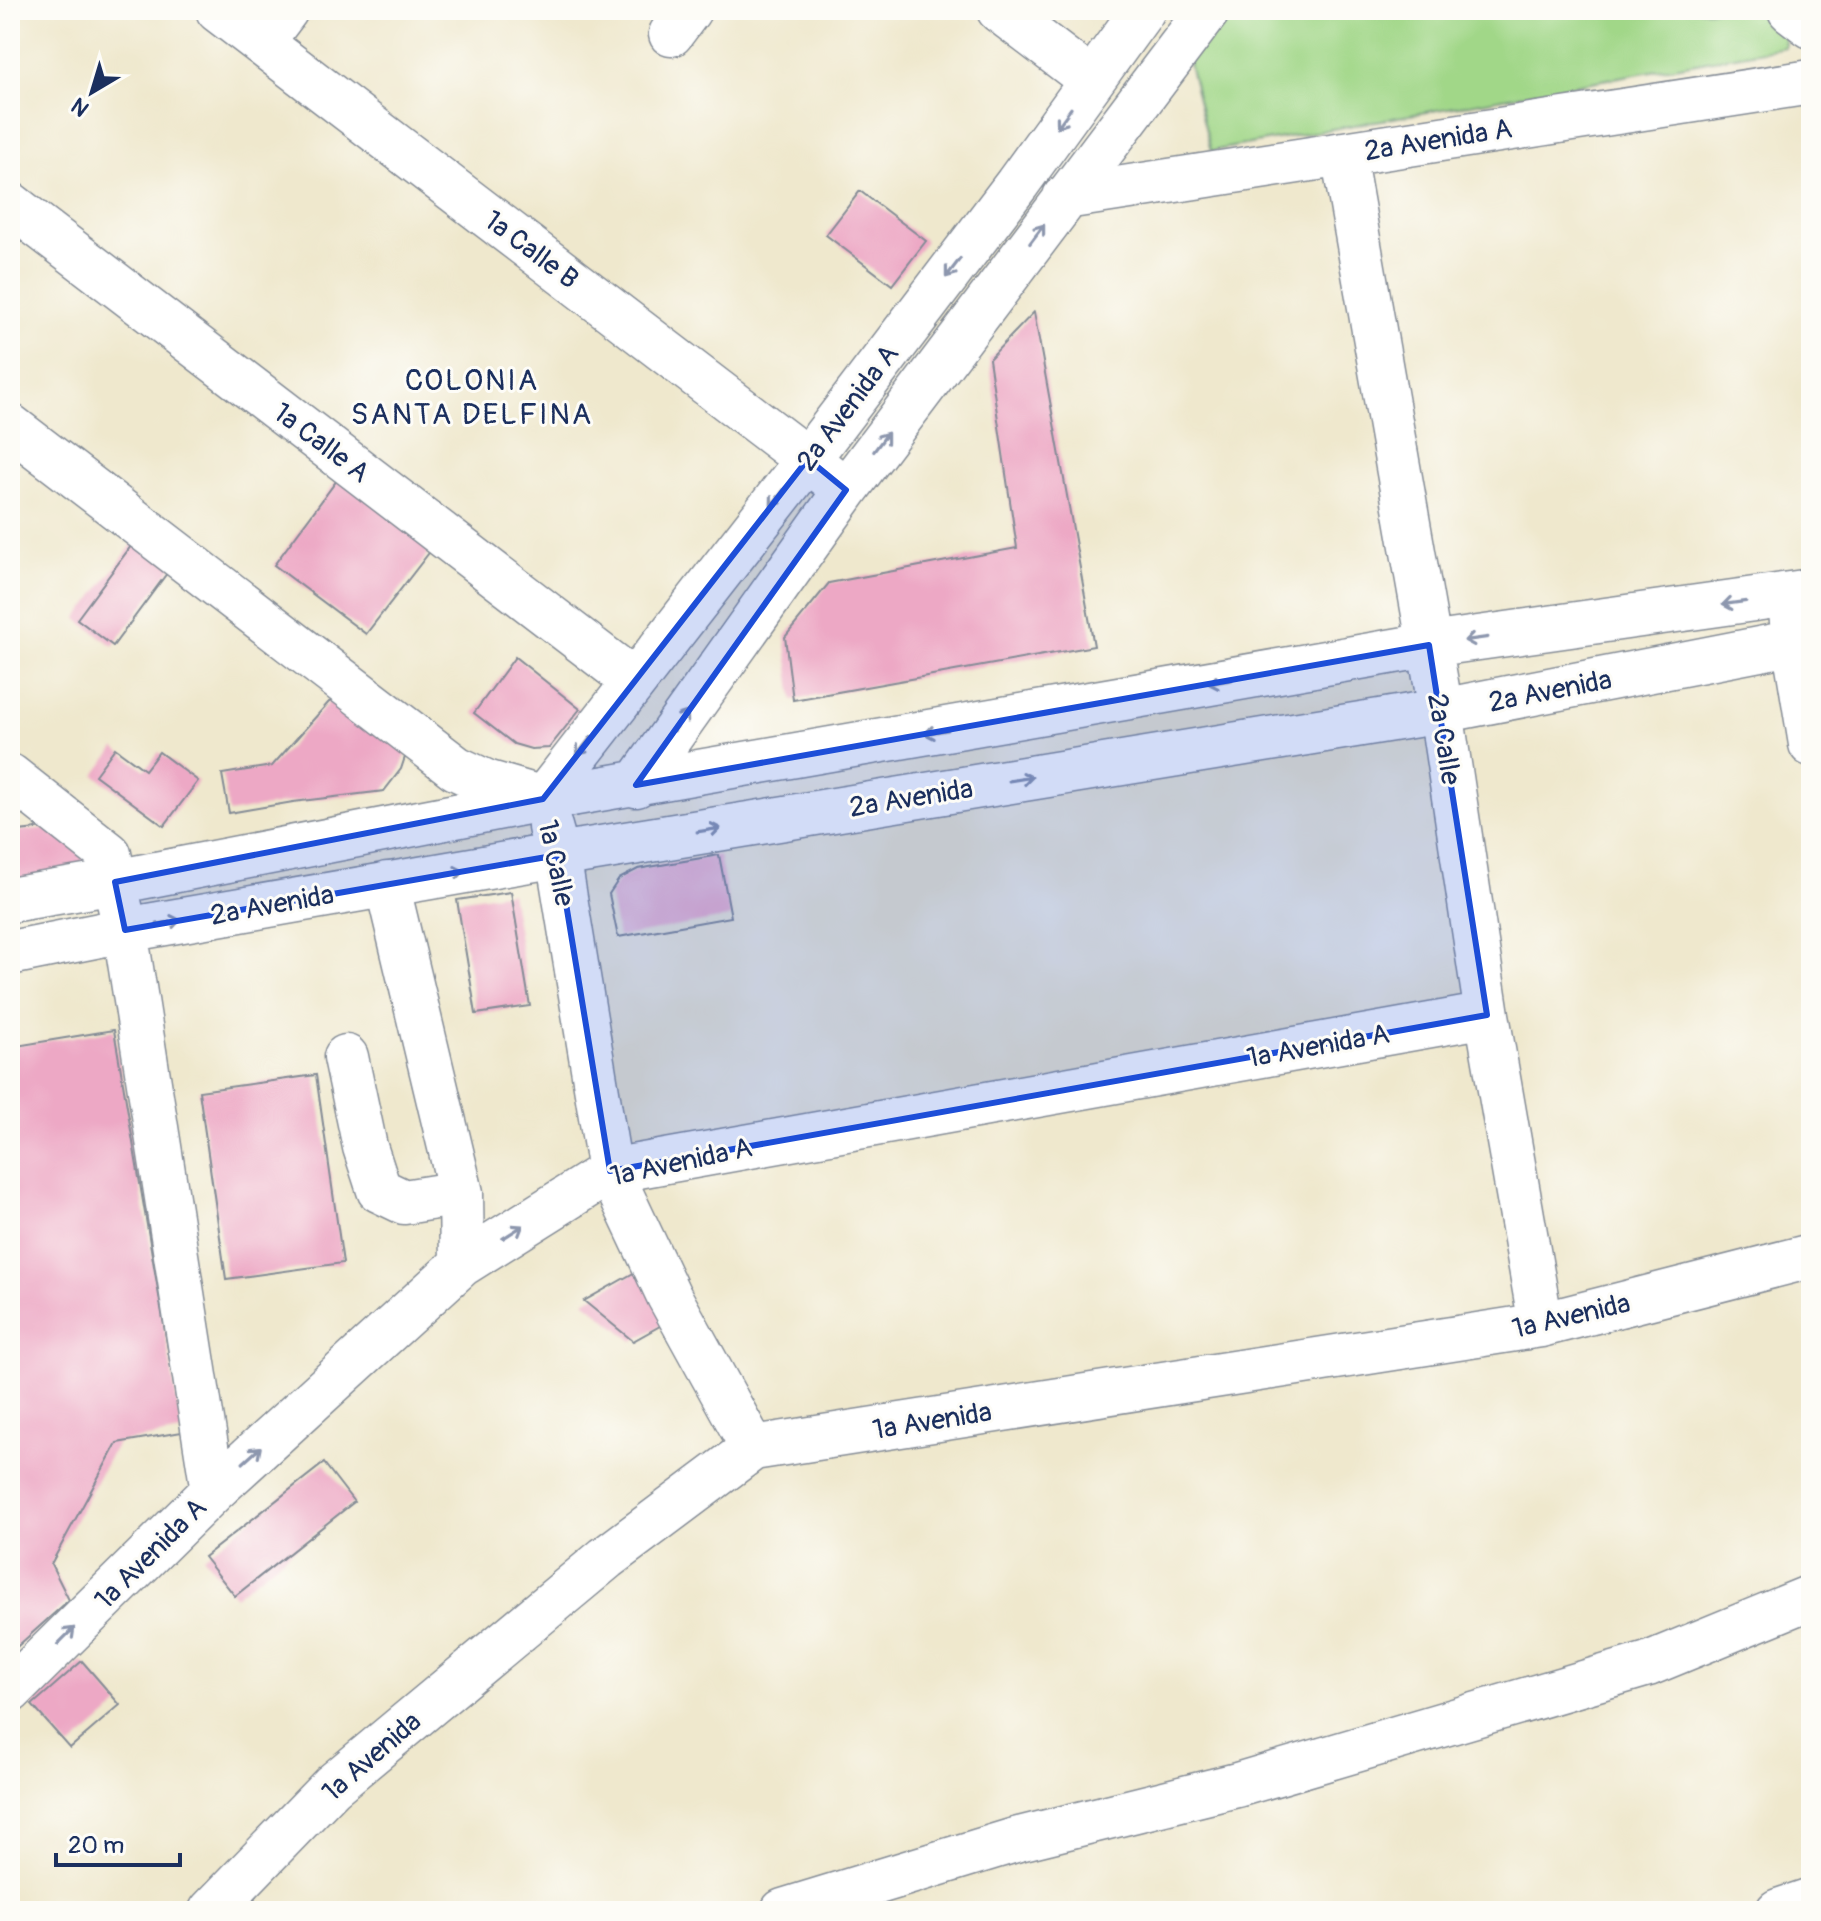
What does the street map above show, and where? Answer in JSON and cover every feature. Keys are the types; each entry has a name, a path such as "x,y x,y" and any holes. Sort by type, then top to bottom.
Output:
{"street":[{"name":"1a Calle B","path":"218,10 274,26 846,490"},
{"path":"999,10 1091,80"},
{"name":"2a Avenida A","path":"543,799 808,459 1017,184 1143,10"},
{"name":"2a Avenida A","path":"636,785 846,490 1208,10"},
{"path":"1790,10 1811,26"},
{"name":"2a Avenida A","path":"1065,197 1811,82"},
{"name":"2a Calle","path":"1343,154 1441,711 1487,1015 1541,1325"},
{"name":"1a Calle A","path":"10,204 634,681"},
{"name":"1a Calle","path":"10,426 456,768 486,782 543,799 558,855 610,1171 669,1296 753,1448"},
{"path":"1800,593 1811,744"},
{"name":"2a Avenida","path":"10,900 543,799 1429,645 1800,593"},
{"name":"2a Avenida","path":"10,953 558,855 1441,711 1802,640"},
{"path":"10,776 109,854 125,930 213,1491"},
{"path":"387,884 461,1193 462,1264"},
{"name":"1a Avenida A","path":"10,1691 213,1491 462,1264 610,1171 1487,1015"},
{"path":"346,1057 365,1147 379,1190 404,1202 461,1193"},
{"name":"1a Avenida","path":"211,1911 332,1786 606,1558 753,1448 1541,1325 1811,1256"},
{"path":"783,1911 1015,1840 1237,1785 1648,1664 1811,1597"},
{"path":"1778,1911 1811,1900"}],"highlighted area":[{"path":"808,459 846,490 636,785 1429,645 1487,1015 610,1171 558,855 125,930 115,882 543,799"}],"green space":[{"path":"1211,10 1783,10 1785,47 1211,151 1184,44"}],"building":[{"path":"860,191 926,241 892,285 826,235"},
{"path":"1034,312 1094,646 793,700 785,637 829,583 1017,548 989,359"},
{"path":"346,468 442,536 366,634 274,565"},
{"path":"140,534 176,561 113,646 77,619"},
{"path":"515,657 580,709 549,748 531,749 514,744 474,713"},
{"path":"360,697 407,751 401,769 384,791 229,813 222,774 272,766 329,702"},
{"path":"115,748 145,770 159,752 198,781 164,826 95,775"},
{"path":"55,827 94,869 10,885 10,832"},
{"path":"719,855 731,917 618,937 609,894 619,879 638,869"},
{"path":"511,892 530,1006 476,1014 457,900"},
{"path":"114,1030 182,1432 117,1443 51,1564 69,1600 10,1653 10,1047"},
{"path":"316,1075 343,1263 226,1279 199,1091"},
{"path":"646,1266 676,1317 633,1341 584,1301"},
{"path":"324,1463 354,1502 235,1596 204,1557"},
{"path":"82,1661 120,1705 70,1748 32,1705"}],"district":[{"name":"COLONIA SANTA DELFINA","path":"472,397"}]}
